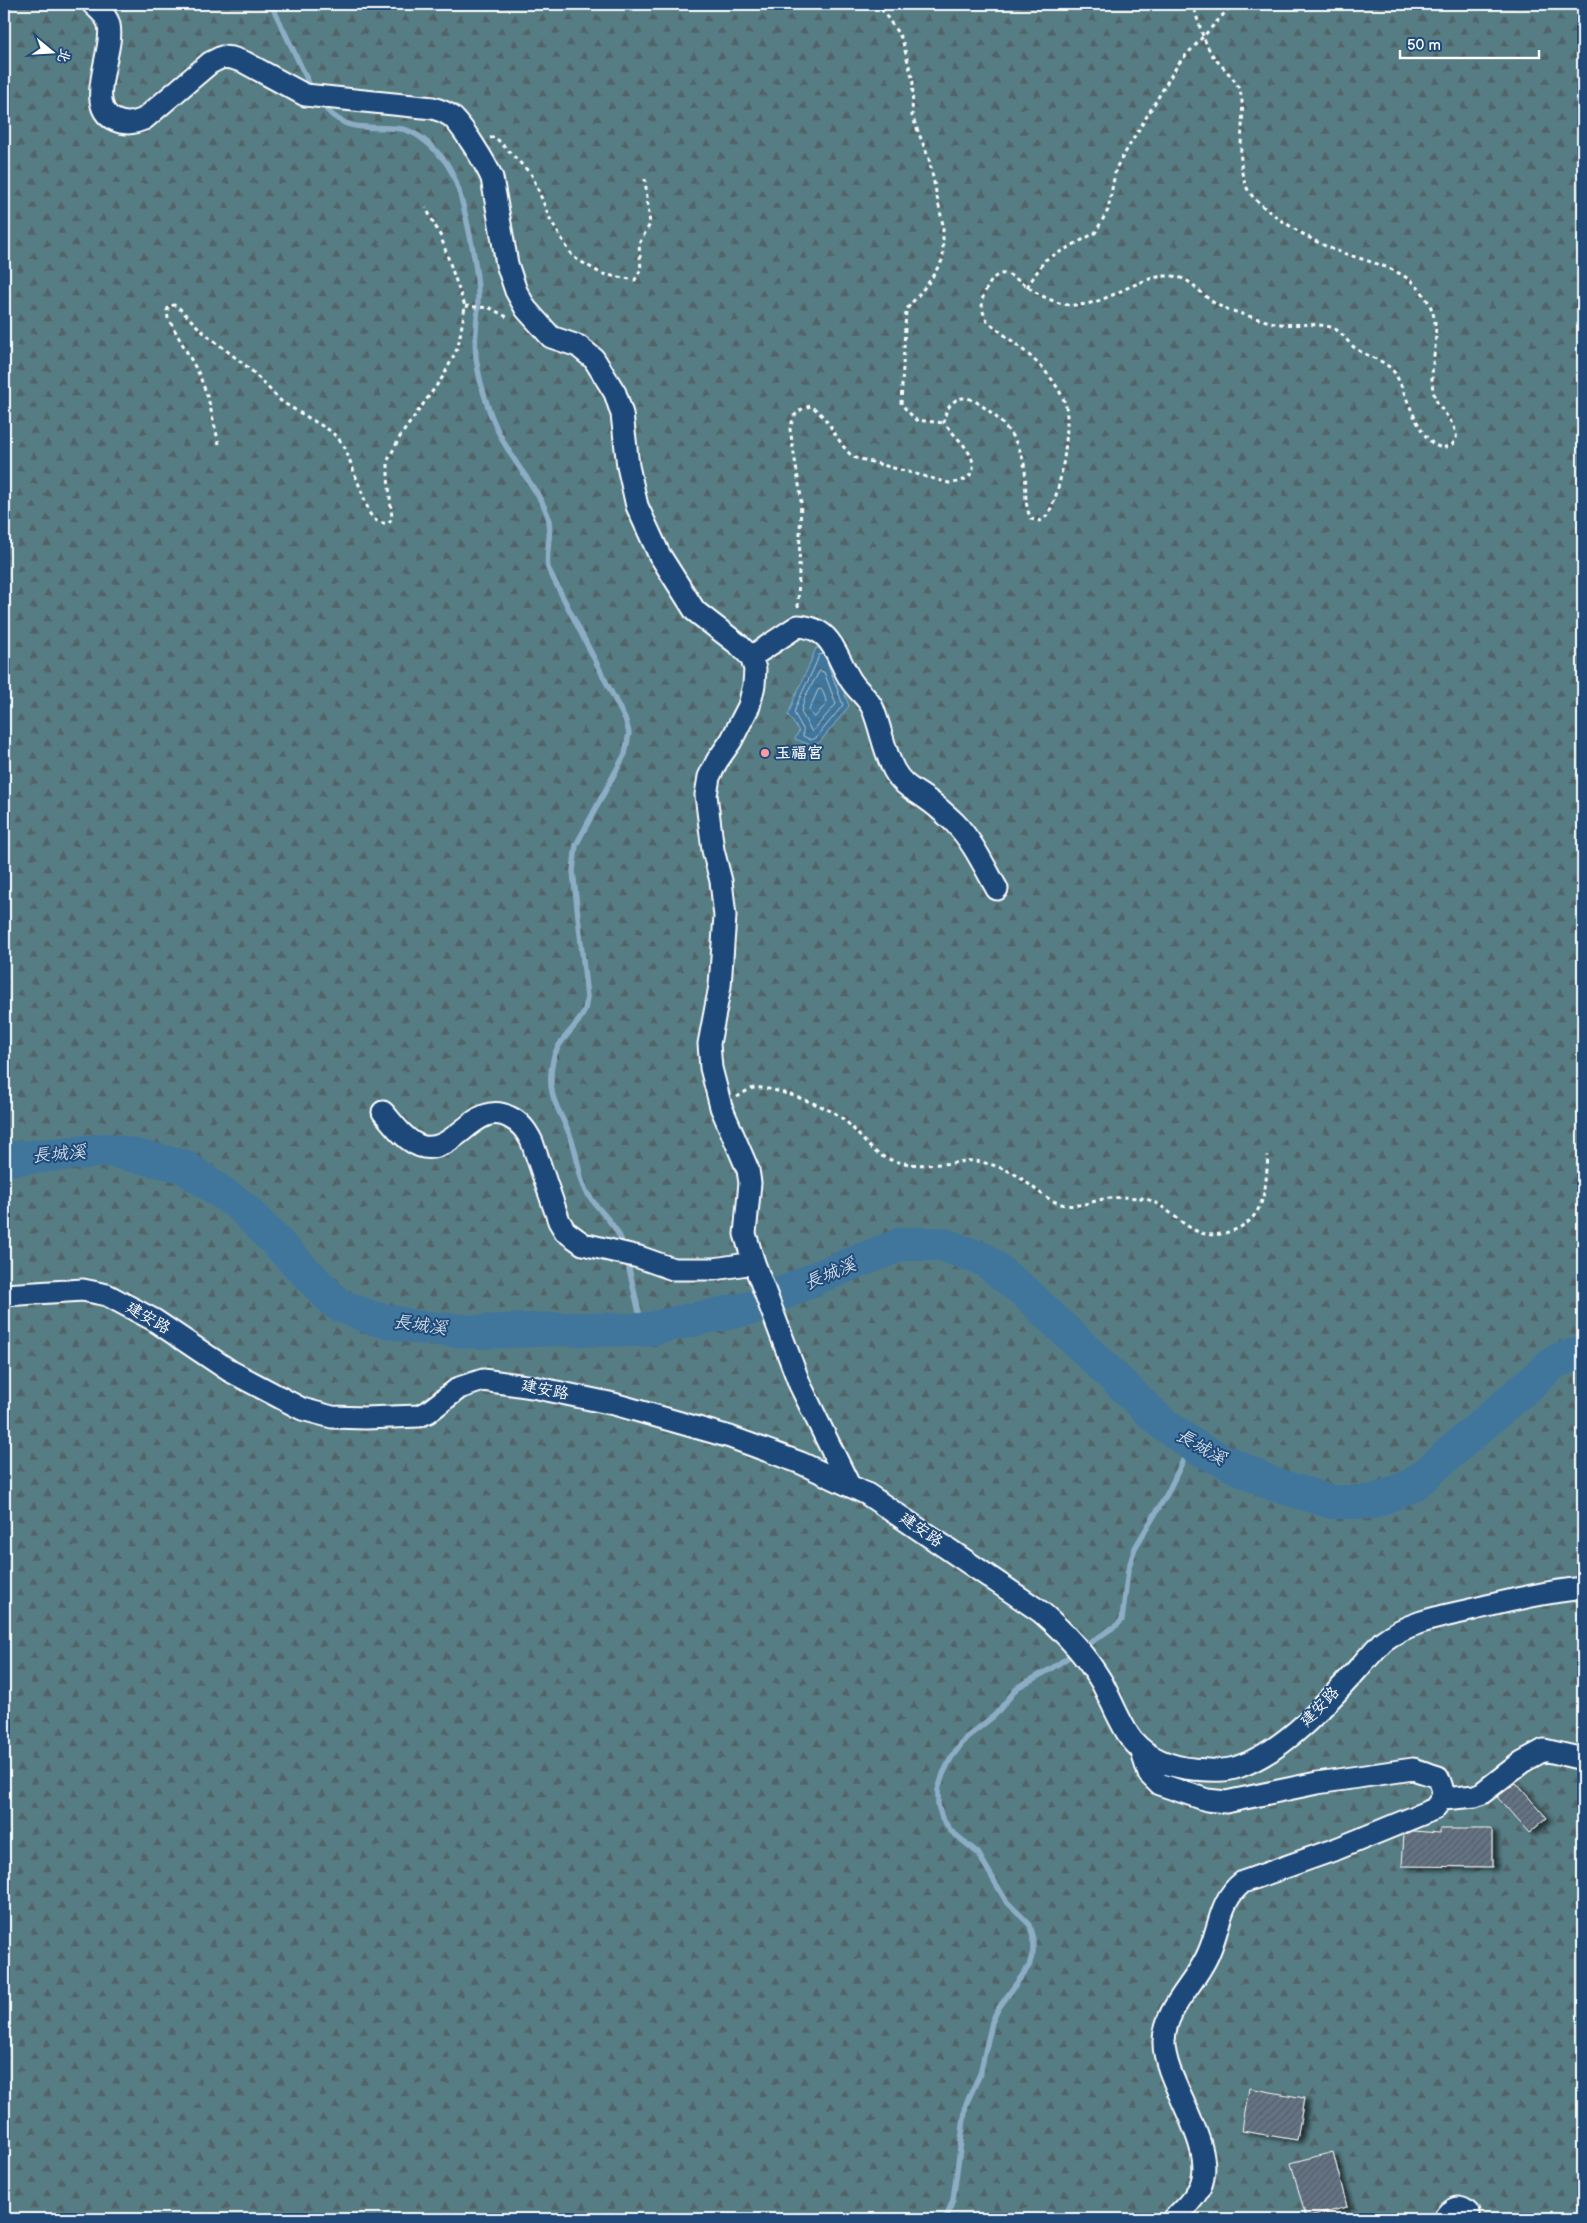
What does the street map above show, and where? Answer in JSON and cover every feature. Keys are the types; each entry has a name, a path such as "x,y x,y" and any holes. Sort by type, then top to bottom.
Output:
{"street":[{"path":"93,4 105,16 109,25 110,35 100,102 104,111 112,119 122,123 133,123 144,119 210,62 222,57 244,62 305,95 443,111 453,118 488,167 492,178 509,275 526,309 551,337 586,351 615,393 622,414 626,456 637,506 659,554 695,611 739,645 751,657 755,669 754,685 749,706 709,777 706,795 709,826 724,902 720,986 709,1044 711,1068 722,1107 748,1170 750,1183 745,1234 800,1386 849,1485"},
{"path":"751,657 798,626 807,626 820,633 835,647 850,680 871,704 888,754 900,779 909,789 928,799 955,824 968,839 996,889"},
{"path":"383,1112 405,1136 419,1145 428,1147 438,1147 446,1143 485,1114 497,1112 517,1121 526,1130 532,1142 559,1221 565,1231 583,1244 679,1270 757,1269"},
{"name":"建安路","path":"4,1295 83,1290 107,1295 170,1330 230,1371 302,1409 332,1417 419,1416 428,1412 459,1388 483,1380 614,1404 730,1437 801,1463 849,1485 903,1518 1030,1604 1054,1624 1092,1668 1131,1739 1141,1750 1157,1759 1183,1768 1214,1770 1237,1768 1262,1756 1289,1739 1383,1641 1401,1629 1544,1592 1583,1588"},
{"path":"1141,1750 1149,1774 1159,1784 1207,1800 1226,1802 1246,1799 1317,1782 1413,1769 1438,1777 1443,1788 1443,1799 1434,1809 1339,1848 1243,1882 1233,1889 1225,1900 1209,1954 1171,2012 1166,2026 1164,2044 1168,2064 1193,2122 1203,2160 1204,2175 1193,2200 1174,2219"},
{"path":"1443,1799 1475,1796 1482,1793 1522,1762 1544,1750 1583,1759"},
{"path":"1444,2219 1451,2210 1458,2207 1468,2213 1468,2219"}],"path":[{"path":"875,4 880,7 902,39 913,81 912,116 929,159 943,225 943,259 929,282 906,310 901,404 916,420 944,423"},
{"path":"798,626 801,497 790,429 794,416 803,408 811,406 820,412 830,424 844,449 853,457 949,483 960,483 967,480 971,474 973,463 971,455 944,423 944,415 956,401 965,398 975,400 992,412 1009,430 1019,450 1025,467 1025,501 1032,518 1037,521 1043,520 1048,514 1054,502 1063,464 1068,424 1066,406 1060,392 1036,361 987,321 983,313 982,304 984,292 992,279 1000,274 1008,274 1017,278 1027,287 1066,305 1085,305 1099,302 1114,293 1165,276 1187,279 1210,301 1226,308 1280,324 1333,328 1363,353 1384,363 1396,375 1424,435 1440,447 1448,447 1453,444 1456,435 1455,428 1436,401 1433,384 1438,336 1434,314 1424,294 1410,280 1379,264 1336,251 1318,243 1273,214 1250,194 1244,182 1242,165 1241,97 1236,82 1213,55 1203,37 1193,4"},
{"path":"1027,287 1045,260 1094,233 1108,210 1116,168 1178,64 1233,4"},
{"path":"470,143 495,137 532,174 551,221 573,257 602,274 635,280 642,269 639,244 650,224 645,179"},
{"path":"219,444 208,398 199,374 168,318 166,311 169,306 179,308 204,332 250,368 282,402 329,430 338,438 345,448 370,514 375,520 383,524 389,523 392,518 388,460 400,435 444,375 458,347 465,306 441,237 426,208"},
{"path":"722,1107 752,1088 768,1088 812,1103 839,1116 873,1151 887,1158 912,1166 973,1161 991,1164 1012,1173 1048,1199 1065,1205 1085,1204 1121,1197 1143,1199 1162,1206 1182,1223 1201,1234 1220,1234 1240,1227 1254,1217 1264,1197 1268,1156"}],"green space":[{"path":"4,4 1583,4 1583,2219 4,2219"}],"water":[{"path":"816,648 829,650 849,706 819,743 811,745 795,739 799,731 788,715"}],"building":[{"path":"1516,1783 1547,1818 1529,1833 1497,1797"},
{"path":"1440,1829 1492,1829 1492,1867 1402,1866 1404,1835 1413,1831 1440,1833"},
{"path":"1249,2088 1304,2098 1297,2140 1242,2131"},
{"path":"1333,2152 1347,2207 1306,2218 1291,2163"}],"waterway":[{"path":"271,4 309,83"},
{"path":"327,110 336,118 353,126 402,129 411,132 433,148 450,169 465,213 476,270 478,298 475,351 486,402 503,442 545,507 550,528 547,555 548,568 626,721 629,733 625,754 576,845 573,871 587,997 585,1010 581,1018 558,1046 551,1074 553,1096 570,1135 586,1191 613,1225 624,1248"},
{"name":"長城溪","path":"4,1159 109,1150 183,1166 241,1206 337,1304 372,1318 415,1327 477,1332 562,1329 643,1330 751,1308 816,1278 902,1244 942,1244 985,1260 1026,1293 1162,1423 1197,1448 1273,1484 1332,1502 1372,1502 1413,1485 1556,1361 1583,1352"},
{"path":"627,1260 643,1330"},
{"path":"946,2219 953,2200 966,2104 980,2074 992,2022 998,2009 1029,1966 1033,1952 1033,1936 1030,1925 1006,1901 978,1853 951,1831 942,1818 938,1805 938,1790 943,1774 951,1758 966,1738 995,1715 1018,1687 1049,1670 1122,1620 1128,1570 1135,1548 1167,1494 1191,1444"}],"place":[{"name":"玉福宮","path":"765,753"}]}
